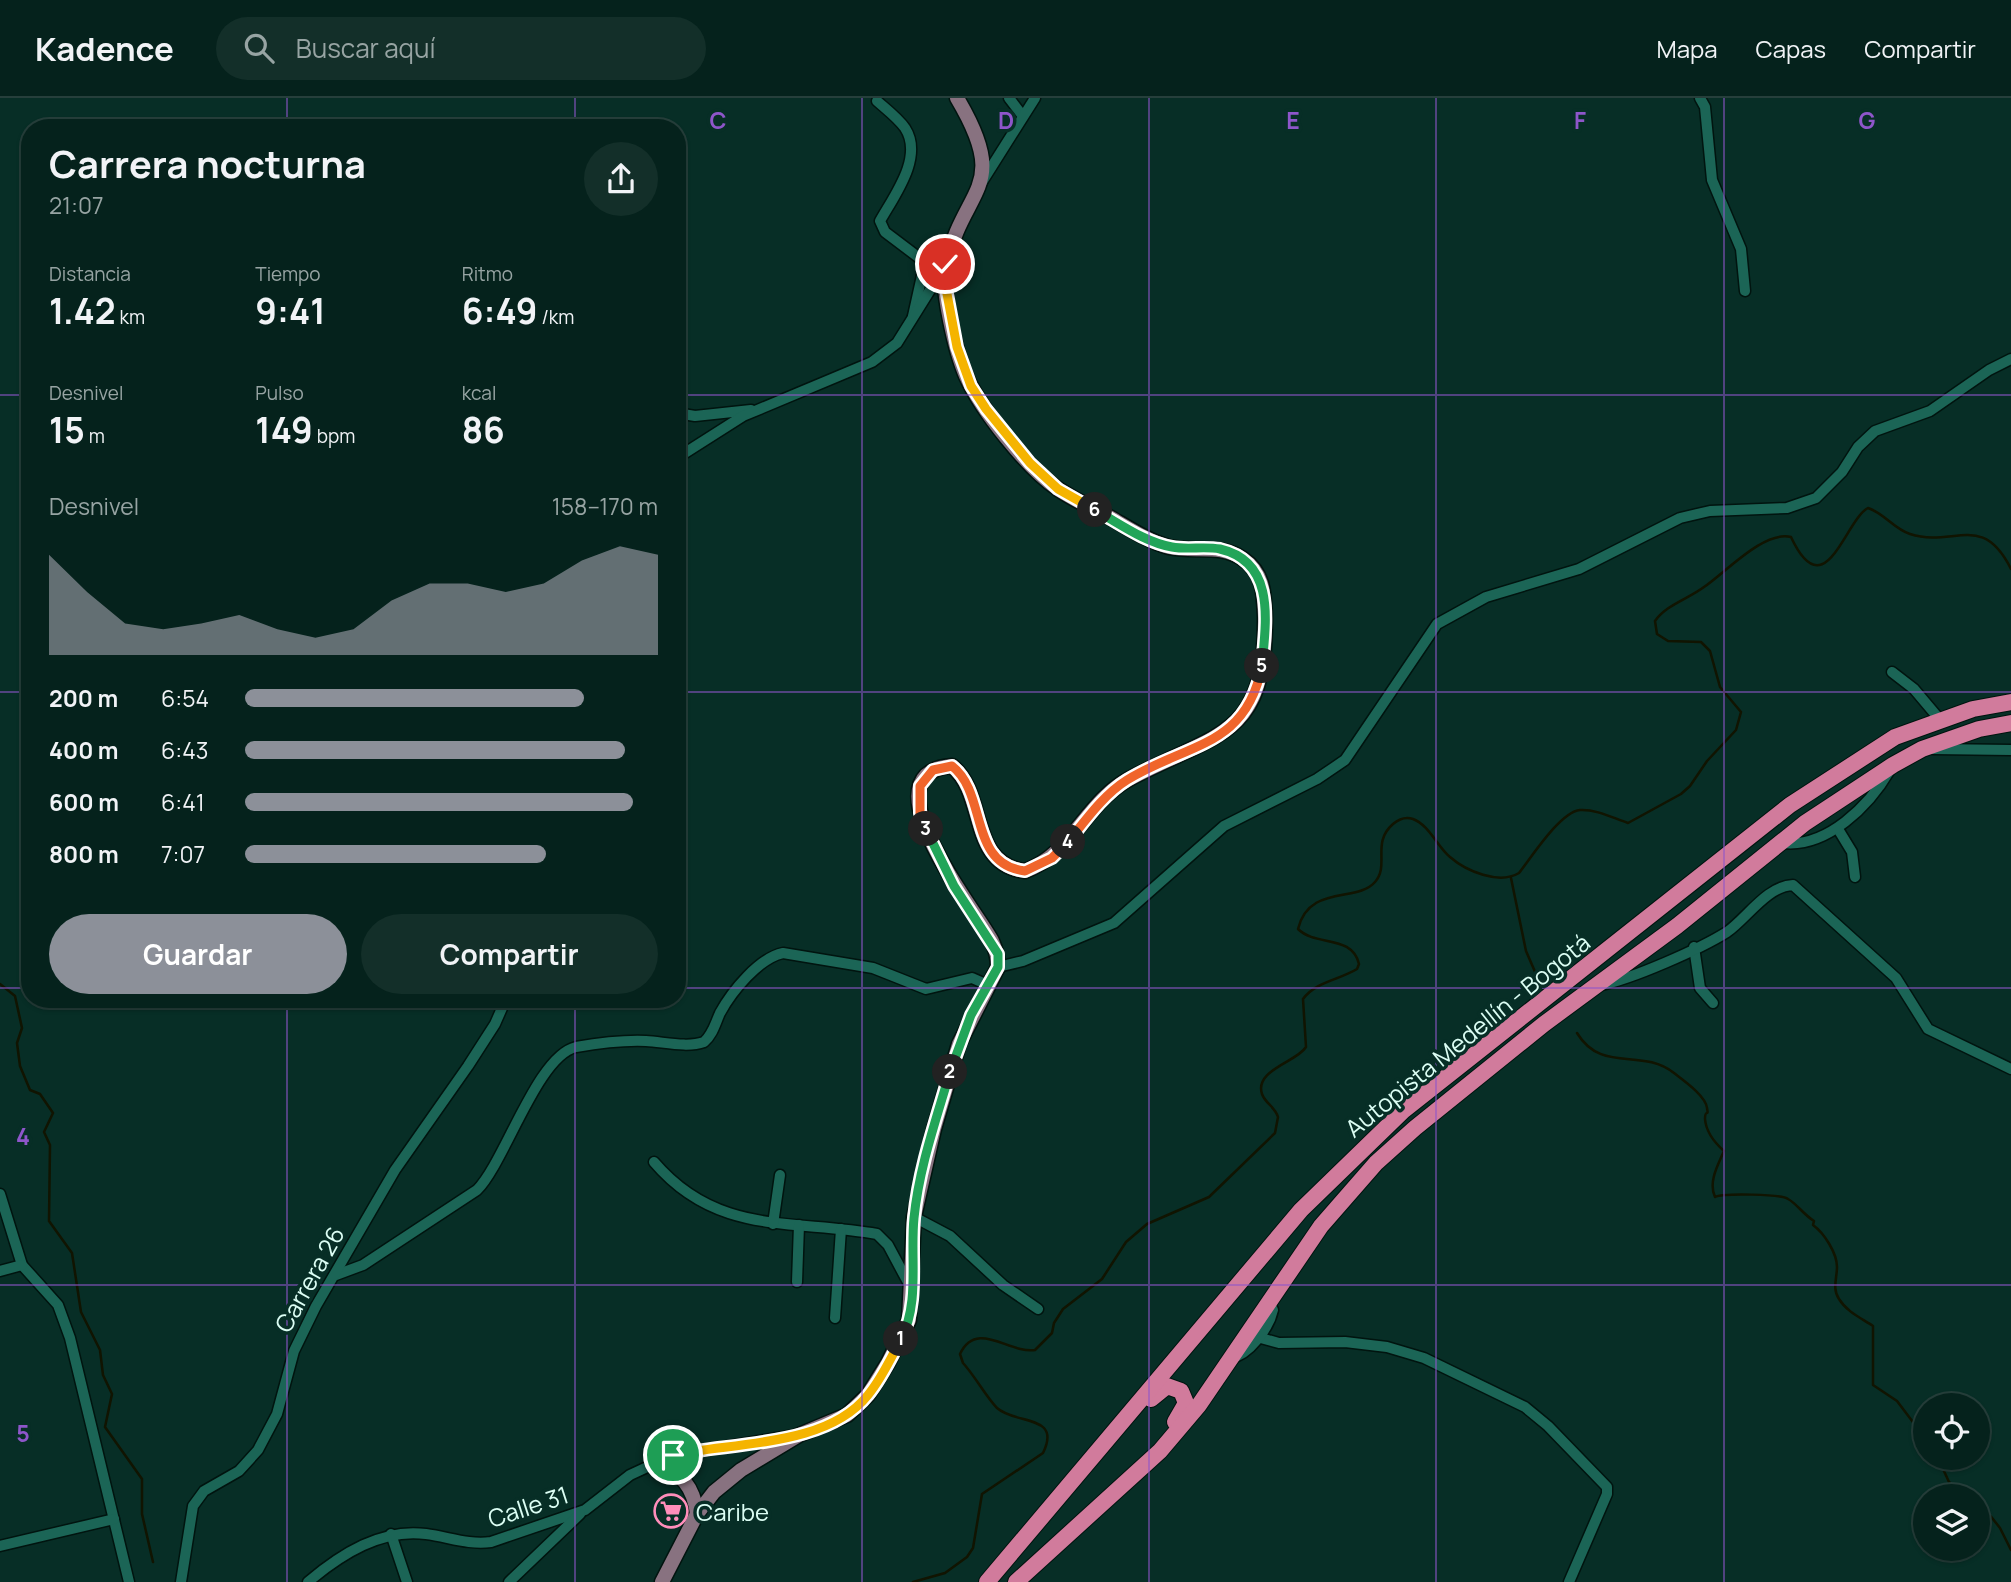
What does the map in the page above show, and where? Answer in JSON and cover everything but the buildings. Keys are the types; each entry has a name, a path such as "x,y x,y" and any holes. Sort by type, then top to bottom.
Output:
{"highway":[{"name":"Autopista Medellín - Bogotá","path":"987,1582 1301,1210 1403,1111 1790,806 1895,737 1973,709 2011,702"},
{"name":"Autopista Medellín - Bogotá","path":"1016,1582 1111,1497 1174,1434 1231,1358 1321,1226 1376,1163 1544,1024 1601,985 1805,823 1922,749 1979,729 2011,723"},
{"path":"1100,1446 1117,1439 1158,1390 1167,1386 1181,1391 1186,1403 1184,1409 1154,1445 1117,1480 1111,1497"}],"main road":[{"path":"662,1582 697,1514 728,1480 799,1435 836,1422 868,1395 904,1333 912,1290 914,1217 925,1159 959,1044 998,967 998,954 954,886 927,833 918,794 925,778 933,770 943,767 955,769 963,776 983,841 991,853 1014,870 1025,871 1038,866 1065,846 1100,804 1126,781 1216,738 1245,711 1256,694 1262,666 1264,590 1250,564 1235,554 1217,548 1176,548 1153,541 1058,489 1030,463 986,409 966,376 953,328 944,278 945,264 982,182 982,155 973,127 957,98"},
{"path":"657,1462 681,1476 690,1487 697,1514"}],"street":[{"path":"1009,98 1022,115"},
{"path":"982,182 1035,98"},
{"path":"1700,98 1705,107 1712,180 1741,249 1745,291"},
{"path":"877,100 905,129 911,146 906,172 880,220 885,232 922,260 923,271 912,324"},
{"path":"686,452 711,434 872,362 897,343 912,324 945,264"},
{"path":"998,967 1023,961 1114,923 1160,885 1203,841 1224,826 1317,779 1345,760 1437,625 1486,597 1579,569 1680,517 1710,511 1787,508 1816,498 1842,472 1858,447 1875,430 1930,411 1989,370 2011,359"},
{"path":"686,414 695,416 765,408"},
{"path":"1892,672 1914,690 1941,721"},
{"path":"1922,749 2011,750"},
{"path":"1783,843 1797,844 1838,829 1878,791 1893,765"},
{"path":"1838,829 1852,852 1855,877"},
{"path":"1601,985 1624,981 1726,932 1778,888 1793,885 1896,978 1928,1029 2011,1069"},
{"path":"1694,947 1700,988 1713,1003"},
{"path":"336,1275 363,1265 477,1190 494,1169 526,1104 564,1054 574,1048 631,1040 704,1042 727,1003 765,959 783,953 873,968 926,989 972,978 988,985"},
{"name":"Carrera 26","path":"181,1582 193,1506 204,1491 239,1471 258,1450 276,1414 294,1351 395,1170 468,1066 501,1008"},
{"path":"654,1161 669,1180 698,1200 751,1221 841,1229 883,1237 912,1290"},
{"path":"773,1224 780,1175"},
{"path":"0,1194 5,1236 22,1265 58,1305 70,1338 128,1582"},
{"path":"914,1217 950,1236 1003,1285 1038,1309"},
{"path":"797,1282 799,1225"},
{"path":"835,1318 841,1229"},
{"path":"0,1271 22,1265"},
{"path":"1231,1358 1244,1354 1257,1337 1272,1315 1269,1303"},
{"path":"1257,1337 1279,1343 1345,1342 1387,1347 1424,1358 1525,1407 1548,1426 1607,1487 1607,1494 1569,1582"},
{"name":"Calle 31","path":"308,1582 349,1553 391,1534 426,1534 475,1544 509,1536 585,1510 612,1487 657,1462 686,1452 799,1435"},
{"path":"509,1582 585,1510"},
{"path":"0,1546 114,1519"},
{"path":"391,1534 407,1582"}],"waterway":[{"path":"913,1582 945,1573 967,1557 973,1548 982,1494 1043,1453 1047,1441 1042,1426 997,1408 963,1363 960,1354 967,1344 984,1338 1025,1350 1035,1350 1052,1333 1054,1323 1063,1309 1102,1279 1126,1242 1147,1224 1209,1197 1275,1133 1278,1117 1263,1097 1261,1086 1270,1073 1306,1047 1303,999 1321,985 1357,969 1359,964 1349,948 1314,938 1298,929 1304,915 1312,906 1322,900 1357,892 1375,882 1381,868 1383,839 1393,824 1402,818 1413,819 1424,826 1457,862 1483,875 1502,878 1519,873 1555,827 1572,813 1580,810 1592,811 1628,823 1681,794 1736,730 1741,712 1720,687 1710,651 1701,642 1668,641 1657,634 1655,621 1745,554 1769,540 1791,537 1803,557 1814,565 1824,563 1834,554 1859,516 1868,508 1910,534 1926,537 1978,536 2000,551 2011,569"},
{"path":"1511,878 1526,951 1539,981"},
{"path":"0,984 15,996 22,1028 17,1043 20,1066 30,1090 40,1094 53,1113 44,1132 50,1145 49,1221 72,1253 81,1312 100,1350 103,1375 112,1394 105,1427 142,1479 142,1514 153,1562"},
{"path":"1577,1033 1598,1053 1661,1065 1703,1098 1706,1103 1707,1128 1724,1151 1713,1180 1715,1197 1783,1197 1814,1221 1813,1225 1825,1238 1835,1256 1835,1287 1839,1299 1850,1311 1873,1326 1873,1385 1897,1401 1913,1422"},
{"path":"1944,1470 1953,1484"},
{"path":"1990,1515 2011,1550"}],"place":[{"name":"Caribe","path":"671,1511"}],"route":[{"path":"673,1455 799,1435 836,1422 868,1395 882,1374 909,1320 914,1217 925,1159 959,1044 971,1015 998,967 998,954 954,886 927,833 920,813 918,794 925,778 933,770 952,766 963,776 983,841 1003,864 1014,870 1025,871 1052,858 1100,804 1126,781 1216,738 1234,725 1256,694 1265,633 1264,590 1258,574 1250,564 1235,554 1217,548 1176,548 1135,533 1058,489 1043,476 986,409 966,376 953,328 944,278 945,264"}]}
